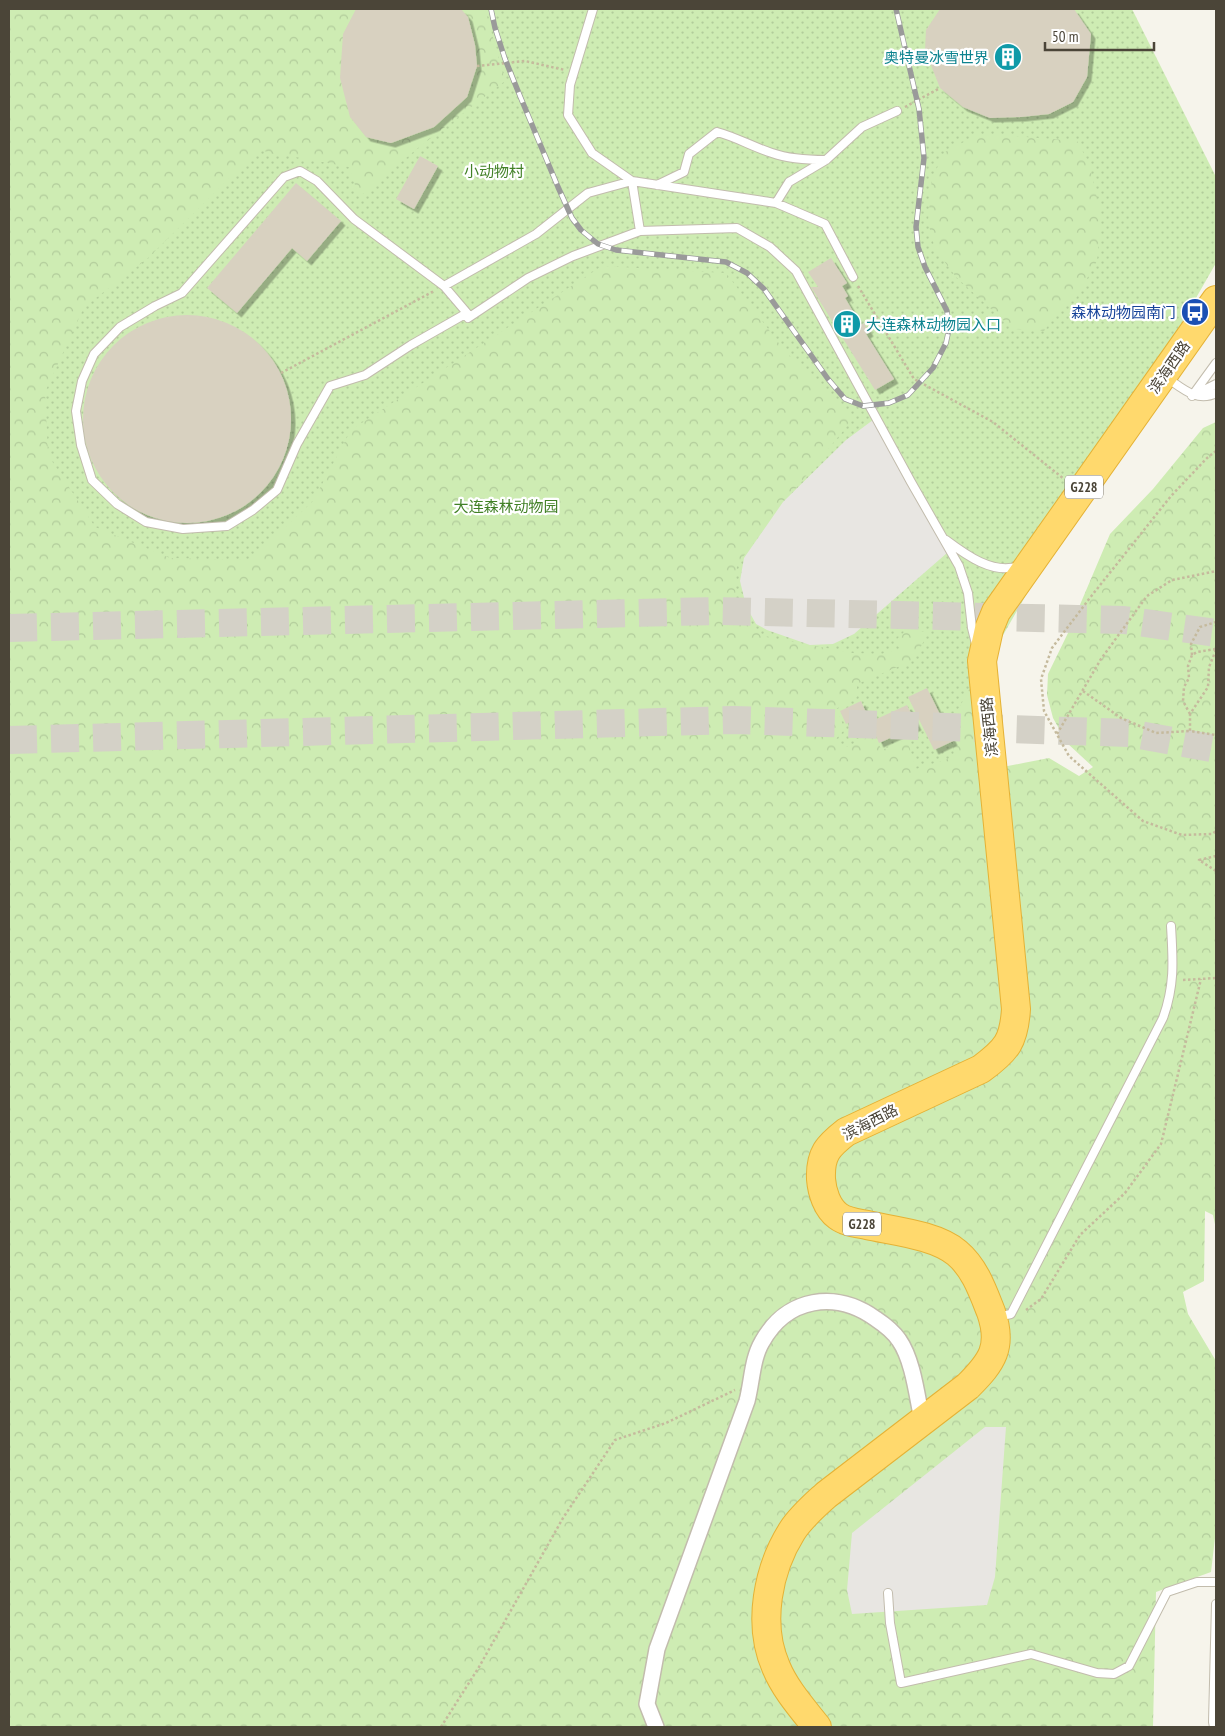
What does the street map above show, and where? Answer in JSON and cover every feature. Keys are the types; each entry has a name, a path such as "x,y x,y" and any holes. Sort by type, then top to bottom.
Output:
{"highway":[{"name":"滨海西路","path":"817,1727 786,1686 775,1666 769,1645 766,1624 767,1600 772,1576 780,1554 793,1530 815,1505 845,1479 968,1386 985,1369 994,1354 1002,1316 968,1265 957,1253 943,1244 925,1238 850,1221 839,1216 830,1208 824,1197 821,1184 821,1167 824,1154 832,1143 846,1132 981,1069 997,1058 1008,1044 1015,1028 1015,990 982,661 989,629 996,612 1080,493 1177,385 1216,300"},
{"name":"滨海西路","path":"982,661 1216,328"}],"street":[{"path":"656,1727 647,1704 657,1649 744,1410 761,1343 771,1328 796,1308 811,1302 828,1300 842,1302 871,1315 888,1327 899,1340 907,1357 922,1420"}],"lane":[{"path":"593,9 570,85 568,115 592,153 632,181 640,231"},
{"path":"776,203 789,182 826,160 862,127 897,111"},
{"path":"657,185 684,172 689,154 717,132 737,138 772,153 798,159 826,160"},
{"path":"300,171 317,181 354,219 444,286 467,313 411,345 365,375 330,386 297,444 276,490 253,510 226,526 183,529 146,522 117,504 92,480 81,445 76,412 82,381 94,354 120,327 155,306 182,293 284,177 300,171"},
{"path":"444,286 536,234 588,193 632,181 776,203 825,224 854,277"},
{"path":"468,318 528,278 572,256 640,231 737,228 770,247 796,271 959,566 968,593 972,628 982,661"},
{"path":"1177,385 1216,363"},
{"path":"1177,385 1216,384"},
{"path":"1177,385 1215,393"},
{"path":"943,537 963,553 982,563 999,568 1015,568 1031,562"},
{"path":"1002,1316 1163,1018 1170,999 1174,960 1172,926"},
{"path":"888,1593 890,1623 901,1683 1031,1654 1097,1673 1114,1674 1129,1666 1167,1592 1197,1582 1216,1582"},
{"path":"1214,1727 1216,1604"}],"path":[{"path":"478,66 525,61 574,72"},
{"path":"897,111 940,88"},
{"path":"854,277 914,379 993,422 1080,493"},
{"path":"281,373 444,286"},
{"path":"1216,451 1171,496 1052,648 1041,680 1044,711 1070,756 1143,821 1182,835 1212,834 1216,832"},
{"path":"1057,734 1101,659 1147,596 1172,580 1216,572"},
{"path":"1190,731 1190,714 1183,701 1184,687 1189,678 1188,666 1192,655 1191,644 1200,627 1216,622"},
{"path":"1192,655 1197,652 1216,649"},
{"path":"1190,714 1208,687 1209,667 1216,649"},
{"path":"1082,691 1121,718 1156,733 1190,731 1216,734"},
{"path":"1216,856 1199,860 1216,871"},
{"path":"1172,980 1216,978"},
{"path":"1002,1316 1028,1309 1041,1299 1080,1235 1125,1193 1161,1144 1201,979"},
{"path":"441,1727 479,1667 562,1518 615,1440 666,1423 752,1382"}],"green space":[{"name":"大连森林动物园","path":"9,9 1132,9 1216,177 1216,263 958,714 993,1026 9,1727"},
{"name":"大连森林动物园","path":"9,9 485,9 505,81 418,148 359,197 349,167 258,150 147,259 84,307 45,392 48,455 95,527 170,558 251,560 313,501 351,430 602,266 726,273 784,350 853,419 791,494 737,565 735,600 761,636 853,653 881,654 900,649 895,641 908,628 928,633 914,660 857,684 857,697 836,709 845,729 835,740 844,748 873,735 882,750 907,739 916,769 954,757 951,716 959,708 976,677 982,771 1049,758 1079,776 1093,767 1067,743 1053,718 1047,695 1048,674 1068,633 1110,534 1153,489 1203,428 1216,422 1216,1229 1213,1215 1205,1211 1204,1281 1183,1292 1188,1314 1216,1361 1216,1538 1211,1572 1156,1592 1153,1727 9,1727"},
{"path":"975,136 1012,136 1077,141 1089,163 1101,215 1097,261 1076,298 1061,308 1044,331 1013,329 956,277 935,249 928,222 932,178 945,152"}],"shaded area":[{"path":"873,420 926,511 947,553 854,634 833,644 810,645 767,630 756,624 746,606 740,581 744,558 783,502 846,440"},
{"path":"985,1427 1006,1427 995,1577 987,1605 852,1614 847,1590 852,1533"}],"building":[{"path":"356,9 461,9 468,17 475,45 477,66 467,97 434,127 391,143 366,137 350,117 340,78 343,34"},
{"name":"奥特曼冰雪世界","path":"940,9 1074,9 1091,34 1087,77 1073,102 1049,114 1021,117 990,118 963,107 940,88 925,50 926,30"},
{"path":"420,156 438,166 414,209 396,199"},
{"path":"296,183 341,221 307,261 292,248 237,313 207,288"},
{"name":"大连森林动物园入口","path":"831,258 847,283 842,286 848,296 845,298 861,325 864,323 869,332 866,334 894,379 875,390 811,287 818,287 808,272"},
{"path":"187,315 207,317 227,323 253,339 267,353 283,379 289,399 291,419 289,439 283,459 267,485 253,499 227,515 207,521 187,523 167,521 147,515 121,499 107,485 91,459 85,439 83,419 85,399 91,379 107,353 121,339 147,323 167,317"},
{"path":"927,688 953,741 934,750 908,697"},
{"path":"861,701 867,715 846,724 840,711"},
{"path":"907,705 917,726 879,743 870,722"}],"tunnel":[{"path":"9,628 717,611 1124,620 1216,633"},
{"path":"9,740 734,720 1129,733 1216,749"}],"railway":[{"path":"491,9 505,59 520,96 572,218 581,230 598,244 616,250 726,262 747,273 764,289 828,379 845,399 863,406 889,403 908,395 933,368 946,343 949,329 947,311 925,267 918,247 916,227 924,158 919,109 896,9"}],"place":[{"name":"奥特曼冰雪世界","path":"1008,57"},
{"name":"森林动物园南门","path":"1195,312"},
{"name":"大连森林动物园入口","path":"847,324"}],"park label":[{"name":"小动物村","path":"494,171"}]}
